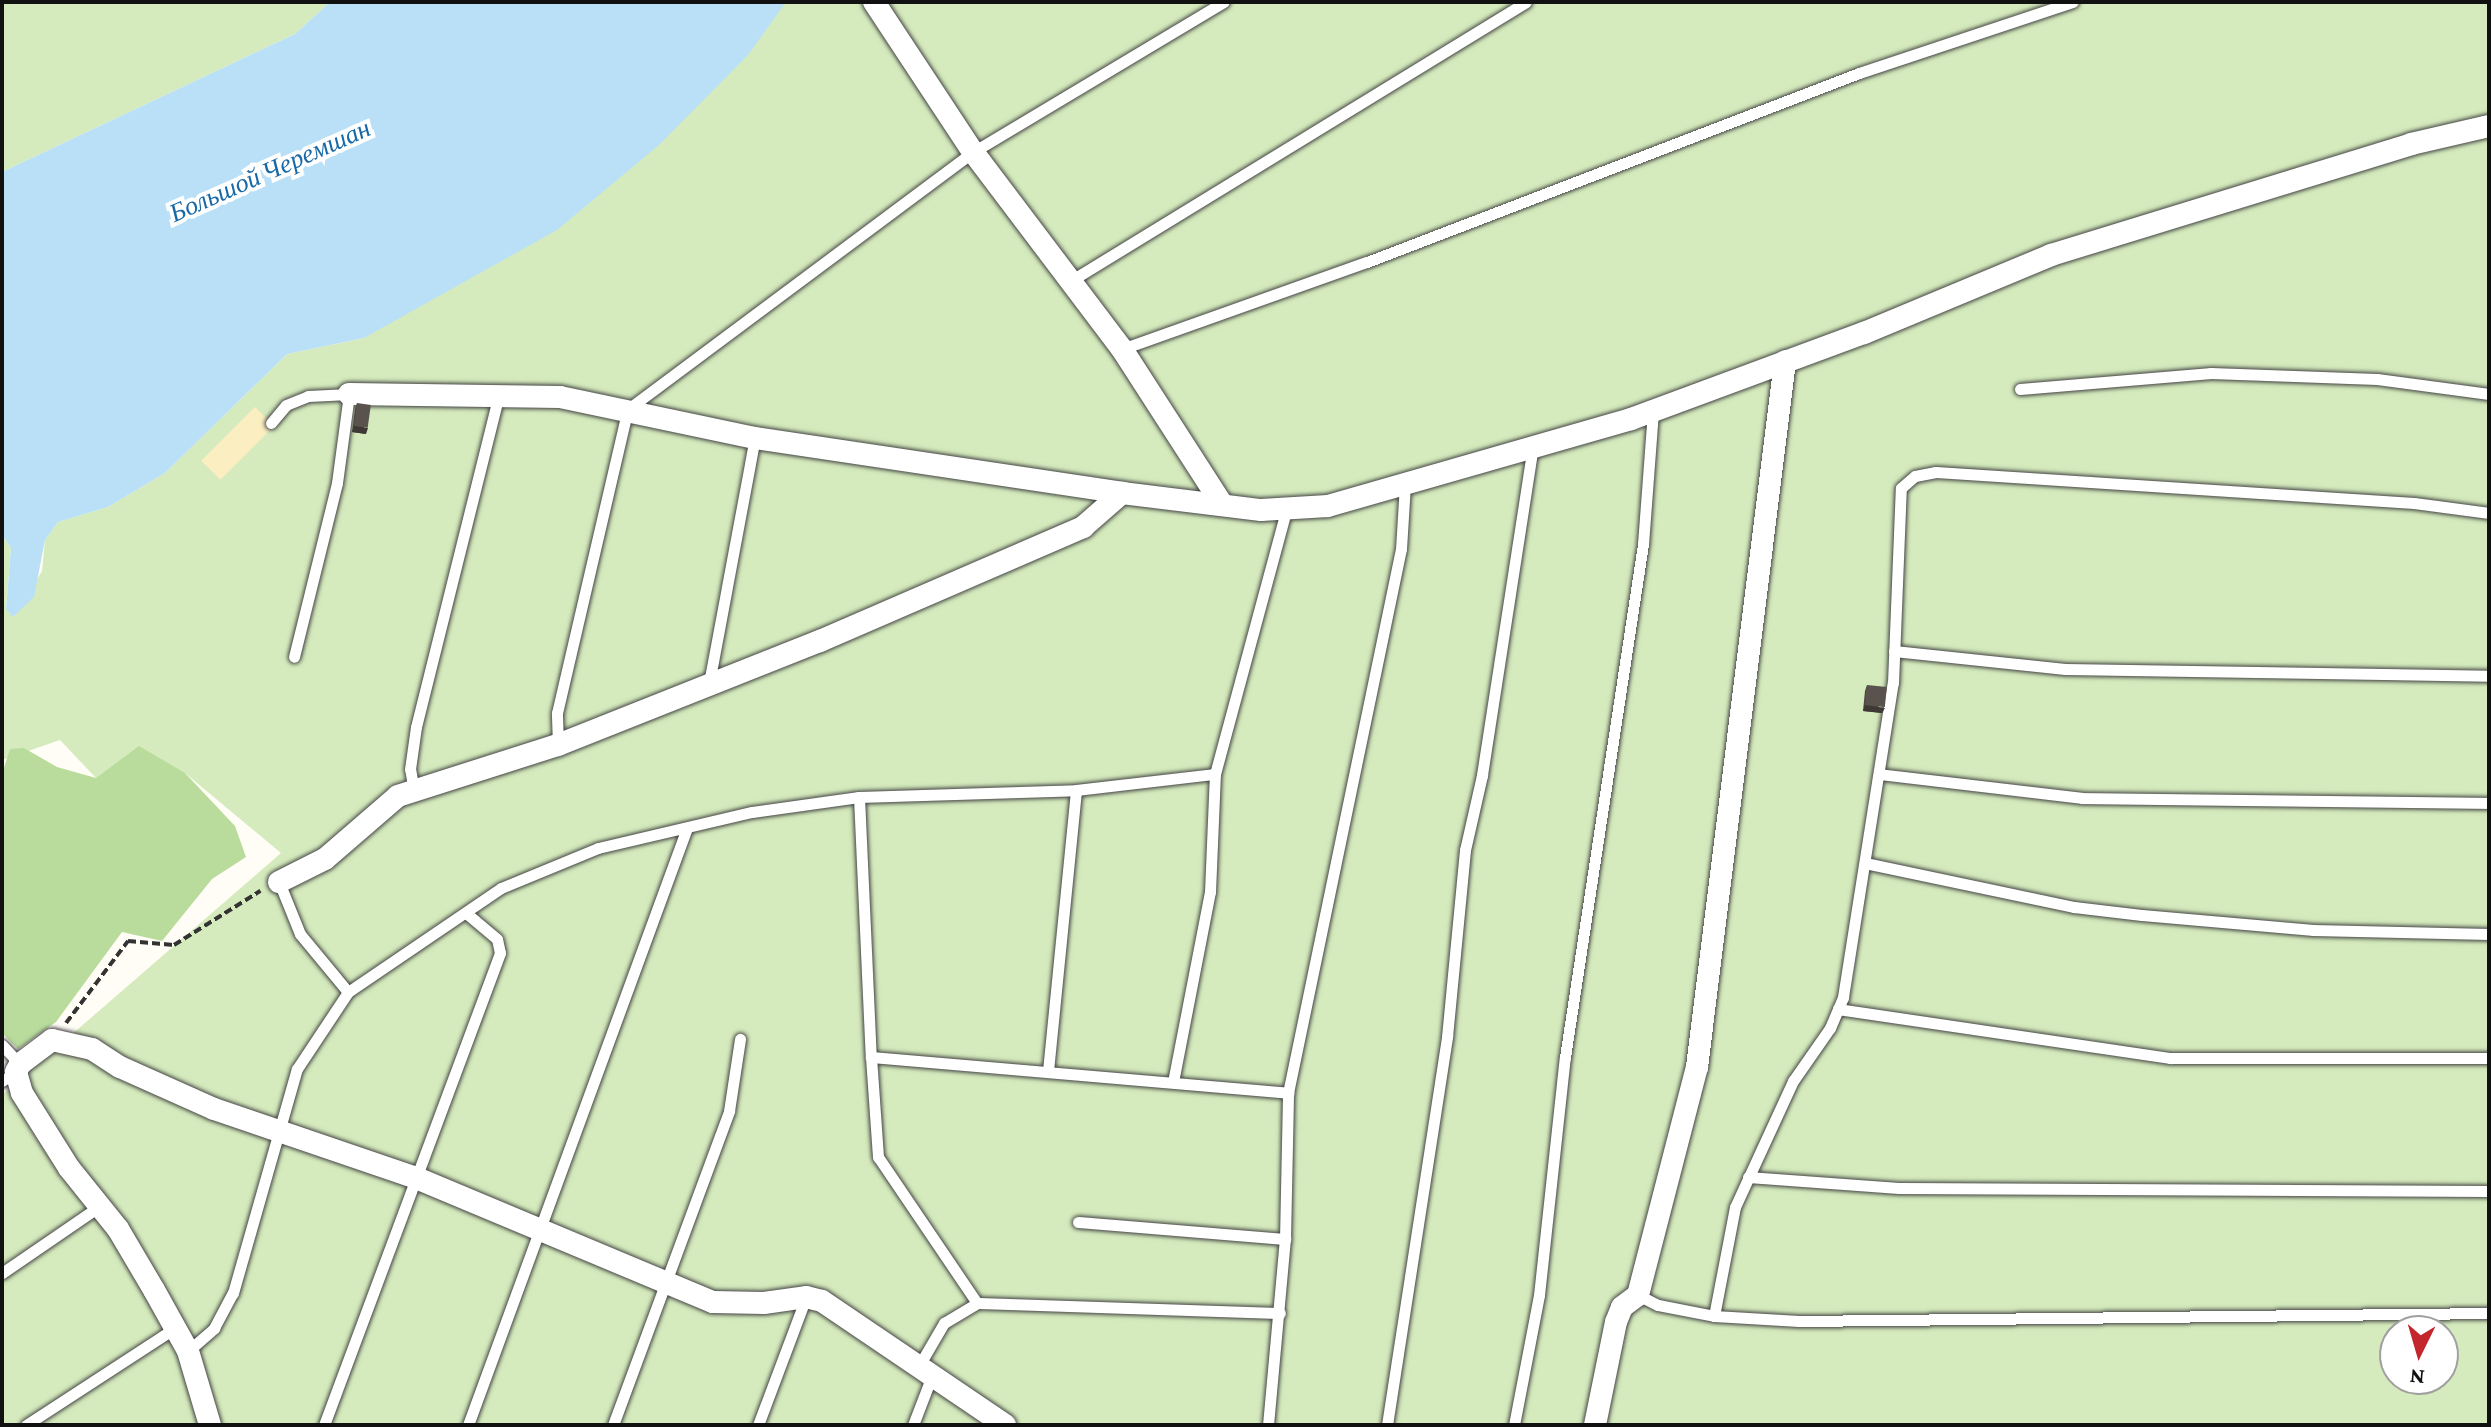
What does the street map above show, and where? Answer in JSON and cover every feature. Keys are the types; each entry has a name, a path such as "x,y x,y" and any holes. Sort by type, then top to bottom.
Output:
{"street":[{"path":"874,2 973,152 1122,349 1222,504"},
{"path":"349,394 560,397 755,438 1122,493 1286,511 1362,500 1405,483 1653,411 2051,255 2411,144 2489,126"},
{"path":"1595,1425 1616,1322 1622,1307 1638,1295 1697,1067 1785,361"},
{"path":"279,882 325,859 398,796 558,745 1041,547 1083,527 1122,493"},
{"path":"210,1425 188,1351 100,1206 27,1105 13,1073 52,1040 92,1049 174,1091 278,1131 414,1177 664,1285 713,1302 764,1303 806,1297 822,1301 927,1368 1005,1425"}],"lane":[{"path":"558,745 557,713 628,409 973,152 1224,2"},
{"path":"1072,280 1526,2"},
{"path":"1122,349 1367,262 1859,73 2073,2"},
{"path":"2020,389 2211,373 2377,379 2489,394"},
{"path":"271,423 286,405 308,396 349,394 337,483 294,657"},
{"path":"414,791 410,769 416,727 498,397"},
{"path":"1514,1425 1541,1281 1565,1057 1643,544 1653,411"},
{"path":"709,683 755,438"},
{"path":"1387,1425 1447,1037 1465,850 1485,760 1533,447"},
{"path":"1714,1316 1729,1231 1748,1177 1793,1081 1838,1009 1879,774 1894,651 1901,488 1915,476 1936,472 2414,503 2489,513"},
{"path":"1268,1425 1285,1239 1288,1093 1401,549 1405,483"},
{"path":"1173,1082 1210,892 1215,774 1286,511"},
{"path":"1894,651 2065,669 2489,676"},
{"path":"188,1351 214,1328 233,1293 264,1194 278,1131 297,1069 348,992 501,888 598,848 752,812 859,797 1076,790 1215,774"},
{"path":"1879,774 2082,798 2489,803"},
{"path":"1048,1071 1076,790"},
{"path":"859,797 878,1157 977,1303"},
{"path":"468,1425 687,828"},
{"path":"1865,863 2074,907 2142,915 2313,930 2489,934"},
{"path":"279,882 300,934 348,992"},
{"path":"324,1425 500,953 497,939 466,913"},
{"path":"1838,1009 2170,1058 2489,1058"},
{"path":"613,1425 732,1099 740,1039"},
{"path":"2,1045 13,1073"},
{"path":"871,1057 1288,1093"},
{"path":"1748,1177 1899,1188 2489,1191"},
{"path":"2,1273 100,1206"},
{"path":"1078,1222 1285,1239"},
{"path":"1638,1295 1658,1305 1714,1316 1799,1321 2076,1321 2253,1313 2489,1313"},
{"path":"758,1425 806,1297"},
{"path":"913,1425 927,1368 944,1323 977,1303 1280,1313"},
{"path":"26,1425 175,1328"}],"path":[{"path":"52,1040 128,941 174,945 279,882"}],"green space":[{"path":"2,2 330,2 295,34 2,172"},
{"path":"786,2 2489,2 2489,1425 2,1425 2,1095 281,853 185,773 96,778 60,740 2,760 2,535 11,548 6,608 14,617 42,571 45,540 58,522 108,507 165,473 287,354 364,338 411,308"},
{"path":"139,746 185,773 235,826 246,857 212,879 162,941 122,932 56,1022 18,1049 2,1033 2,774 10,749 24,748 57,767 96,778"}],"sand":[{"path":"255,407 274,426 220,480 201,461"}],"water":[{"name":"Большой Черемшан","path":"330,2 786,2 748,55 659,145 557,230 364,338 287,354 165,473 108,507 58,522 45,540 34,597 13,617 6,609 11,548 2,535 2,172 295,34"}],"building":[{"path":"357,403 371,405 368,428 354,426"},
{"path":"1867,685 1887,687 1885,707 1865,705"}]}
